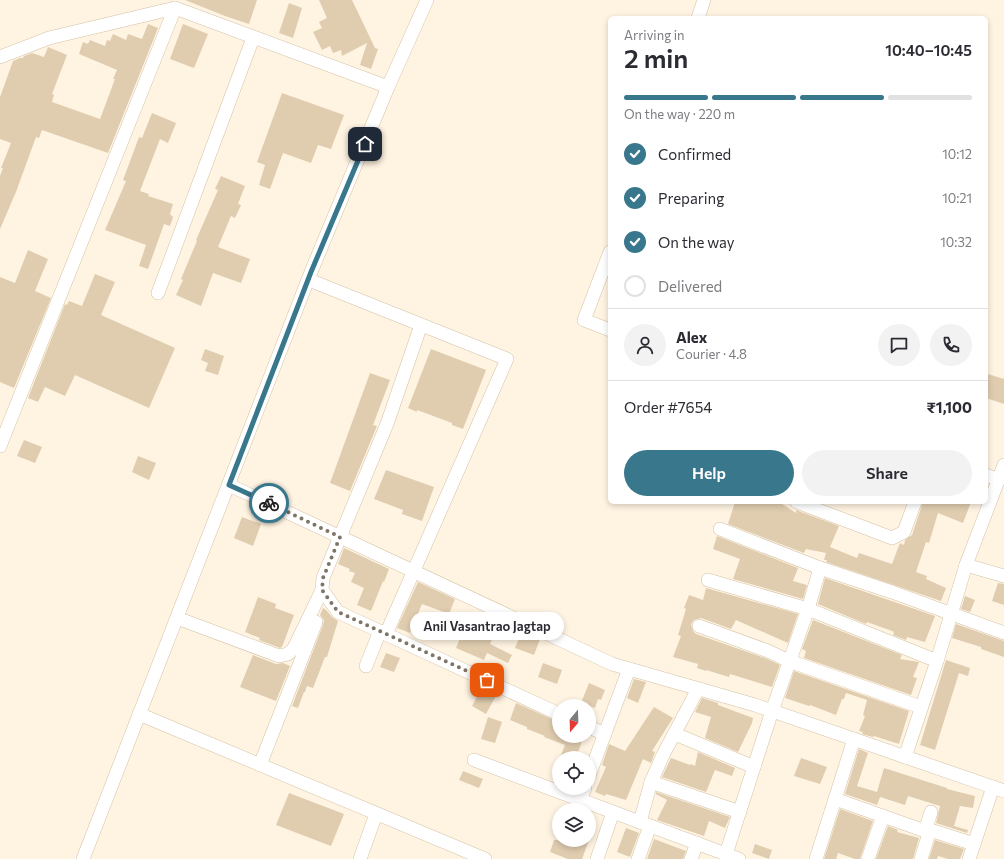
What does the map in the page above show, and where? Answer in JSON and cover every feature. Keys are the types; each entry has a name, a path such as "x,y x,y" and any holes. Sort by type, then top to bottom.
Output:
{"street":[{"path":"83,859 309,280 388,87 427,0"},
{"path":"699,16 704,0"},
{"path":"0,58 49,38 175,8 388,87"},
{"path":"0,446 175,8"},
{"path":"158,293 253,38"},
{"path":"608,257 584,320 608,329"},
{"path":"309,280 507,359 414,572 366,666"},
{"path":"260,765 324,593 323,578 387,424 421,325"},
{"path":"905,757 937,661 966,564 1004,465"},
{"path":"988,476 999,480"},
{"path":"229,485 612,664 772,711 998,789 969,859"},
{"path":"802,504 892,538 904,532 914,504"},
{"path":"720,529 820,568 1004,633"},
{"path":"966,564 1004,576"},
{"path":"584,795 613,812 734,857 740,812 772,711 808,609 820,568"},
{"path":"708,580 808,609 937,661"},
{"path":"177,618 279,656 288,654 294,648 324,593"},
{"path":"324,593 338,612 552,711"},
{"path":"699,626 768,651 789,661 921,707"},
{"path":"596,756 629,669"},
{"path":"638,859 651,782 663,755 698,689"},
{"path":"139,714 485,859"},
{"path":"596,730 604,734"},
{"path":"675,734 754,767"},
{"path":"816,859 854,739"},
{"path":"474,760 552,785"},
{"path":"651,782 740,812"},
{"path":"835,799 883,816 974,844"},
{"path":"597,859 613,812"},
{"path":"921,859 931,812"},
{"path":"360,859 376,814"},
{"path":"868,859 883,816"},
{"path":"691,859 697,843"}],"building":[{"path":"185,0 257,0 249,24"},
{"path":"319,0 352,0 375,48 378,49 371,69 360,65 367,43 342,56 341,50 333,53 330,46 322,50 313,32 322,28 319,22 327,18"},
{"path":"289,3 302,8 293,38 279,33"},
{"path":"148,24 158,28 108,153 42,130 39,138 36,137 16,192 0,229 0,176 3,168 1,168 11,143 0,139 0,97 13,61 32,53 44,57 48,47 67,55 52,94 54,95 52,102 100,119 117,70 79,54 83,42 88,44 90,40 105,46 107,40 110,41 113,34 126,40 128,34 142,39"},
{"path":"183,24 208,34 194,68 170,59"},
{"path":"282,93 344,115 331,149 318,145 311,163 283,153 270,189 259,185 265,165 257,162"},
{"path":"152,113 176,123 168,143 160,139 140,191 149,194 148,196 173,204 170,214 173,217 170,226 164,224 148,269 139,266 146,245 105,230 126,181 123,180 139,137 142,138"},
{"path":"221,176 245,186 238,204 241,205 235,218 231,216 218,247 250,259 241,283 213,273 201,306 176,295 183,280 181,279 197,241 196,240 218,190 215,189"},
{"path":"28,250 48,259 35,291 51,298 14,388 0,382 0,277 15,283"},
{"path":"95,274 115,282 101,315 175,348 149,408 75,375 65,396 45,387 38,402 28,398 65,304 67,305 69,301 82,306"},
{"path":"205,349 224,356 218,375 205,371 208,363 201,360"},
{"path":"431,349 486,370 463,429 452,425 452,423 408,408"},
{"path":"370,373 390,380 373,425 377,426 350,491 330,483"},
{"path":"988,374 1004,379 1004,404 988,399"},
{"path":"24,440 42,447 35,463 17,456"},
{"path":"138,456 156,463 149,480 132,472"},
{"path":"386,470 434,487 422,521 402,514 403,510 374,499"},
{"path":"734,504 782,504 796,513 796,510 839,526 830,547 857,558 859,553 892,564 900,543 904,545 905,540 912,535 922,504 970,504 963,523 938,513 929,543 926,542 916,572 927,576 926,579 946,588 941,601 826,562 827,560 824,560 826,553 806,549 804,553 728,524"},
{"path":"242,517 261,524 253,546 234,538"},
{"path":"717,536 798,568 793,581 807,585 803,599 733,579 740,559 713,549"},
{"path":"344,548 389,569 371,611 357,605 364,588 351,582 355,573 338,564"},
{"path":"825,578 935,616 925,642 907,637 906,640 893,635 894,632 892,631 867,622 866,624 818,604"},
{"path":"418,582 455,599 449,614 422,604 410,633 397,628"},
{"path":"998,583 1004,584 1004,605 992,601"},
{"path":"706,588 798,614 788,643 736,620 731,629 701,618 694,620 691,624 693,631 696,634 765,658 780,665 772,687 730,674 729,677 706,671 697,668 698,664 673,657 681,636 678,635 686,609 684,608 689,595 703,600"},
{"path":"965,596 975,600 970,612 961,609"},
{"path":"258,597 276,604 275,608 294,615 282,647 280,648 259,640 260,638 245,632"},
{"path":"323,608 338,621 327,657 325,657 313,688 307,686 298,708 292,706 323,625 324,620 320,615"},
{"path":"813,620 902,655 900,659 919,662 913,677 917,678 911,695 804,658 806,651 802,649"},
{"path":"956,624 1004,641 1004,657 981,649 981,647 952,638"},
{"path":"465,626 493,637 490,644 512,655 508,663 487,653 484,660 456,648"},
{"path":"522,631 540,639 534,655 515,648"},
{"path":"386,653 400,658 394,672 380,667"},
{"path":"253,655 276,664 283,663 290,666 276,701 240,687"},
{"path":"946,660 970,668 968,676 959,673 935,750 920,745"},
{"path":"543,663 562,670 557,684 538,677"},
{"path":"794,671 909,711 899,744 874,736 862,734 863,732 859,731 865,716 863,715 867,700 846,693 836,715 810,705 809,706 785,698"},
{"path":"634,679 646,682 638,703 627,698"},
{"path":"589,683 605,690 601,700 598,699 596,705 596,699 583,699"},
{"path":"482,687 497,694 486,714 472,706"},
{"path":"702,698 753,718 738,752 705,738 711,717 695,712"},
{"path":"516,703 552,719 552,740 527,729 527,727 510,720"},
{"path":"654,707 673,718 652,751 655,752 651,763 643,759 626,800 606,794 605,796 596,792 606,767 602,765 609,744 625,751"},
{"path":"488,717 502,722 495,743 481,739"},
{"path":"560,743 581,743 579,751 563,751 565,745"},
{"path":"859,749 868,753 857,786 877,792 884,768 947,789 975,796 973,808 960,806 954,826 968,830 967,833 936,823 940,806 908,796 905,805 880,797 877,805 845,794"},
{"path":"698,752 735,768 732,776 715,770 706,792 662,777 671,758 695,766"},
{"path":"801,758 827,767 820,784 794,776"},
{"path":"463,771 483,779 479,788 459,780"},
{"path":"656,792 730,817 725,828 709,821 704,836 657,820 667,800 656,794"},
{"path":"289,793 344,814 331,846 276,825"},
{"path":"840,809 873,821 860,859 855,859 838,853 836,859 824,859"},
{"path":"888,826 898,830 897,832 919,838 913,859 876,859"},
{"path":"626,828 639,833 630,857 617,852"},
{"path":"654,839 686,851 683,859 647,859"},
{"path":"935,840 964,849 960,859 948,859 938,856 937,859 929,859"},
{"path":"755,844 772,850 769,859 752,853"},
{"path":"552,846 586,847 582,859 568,859 550,852"}],"way so far":[{"path":"269,503 340,537 323,578 322,590 338,612 487,680"}],"place":[{"name":"Anil Vasantrao Jagtap","path":"487,680"}],"route":[{"path":"269,503 229,485 311,272 365,144"}]}
